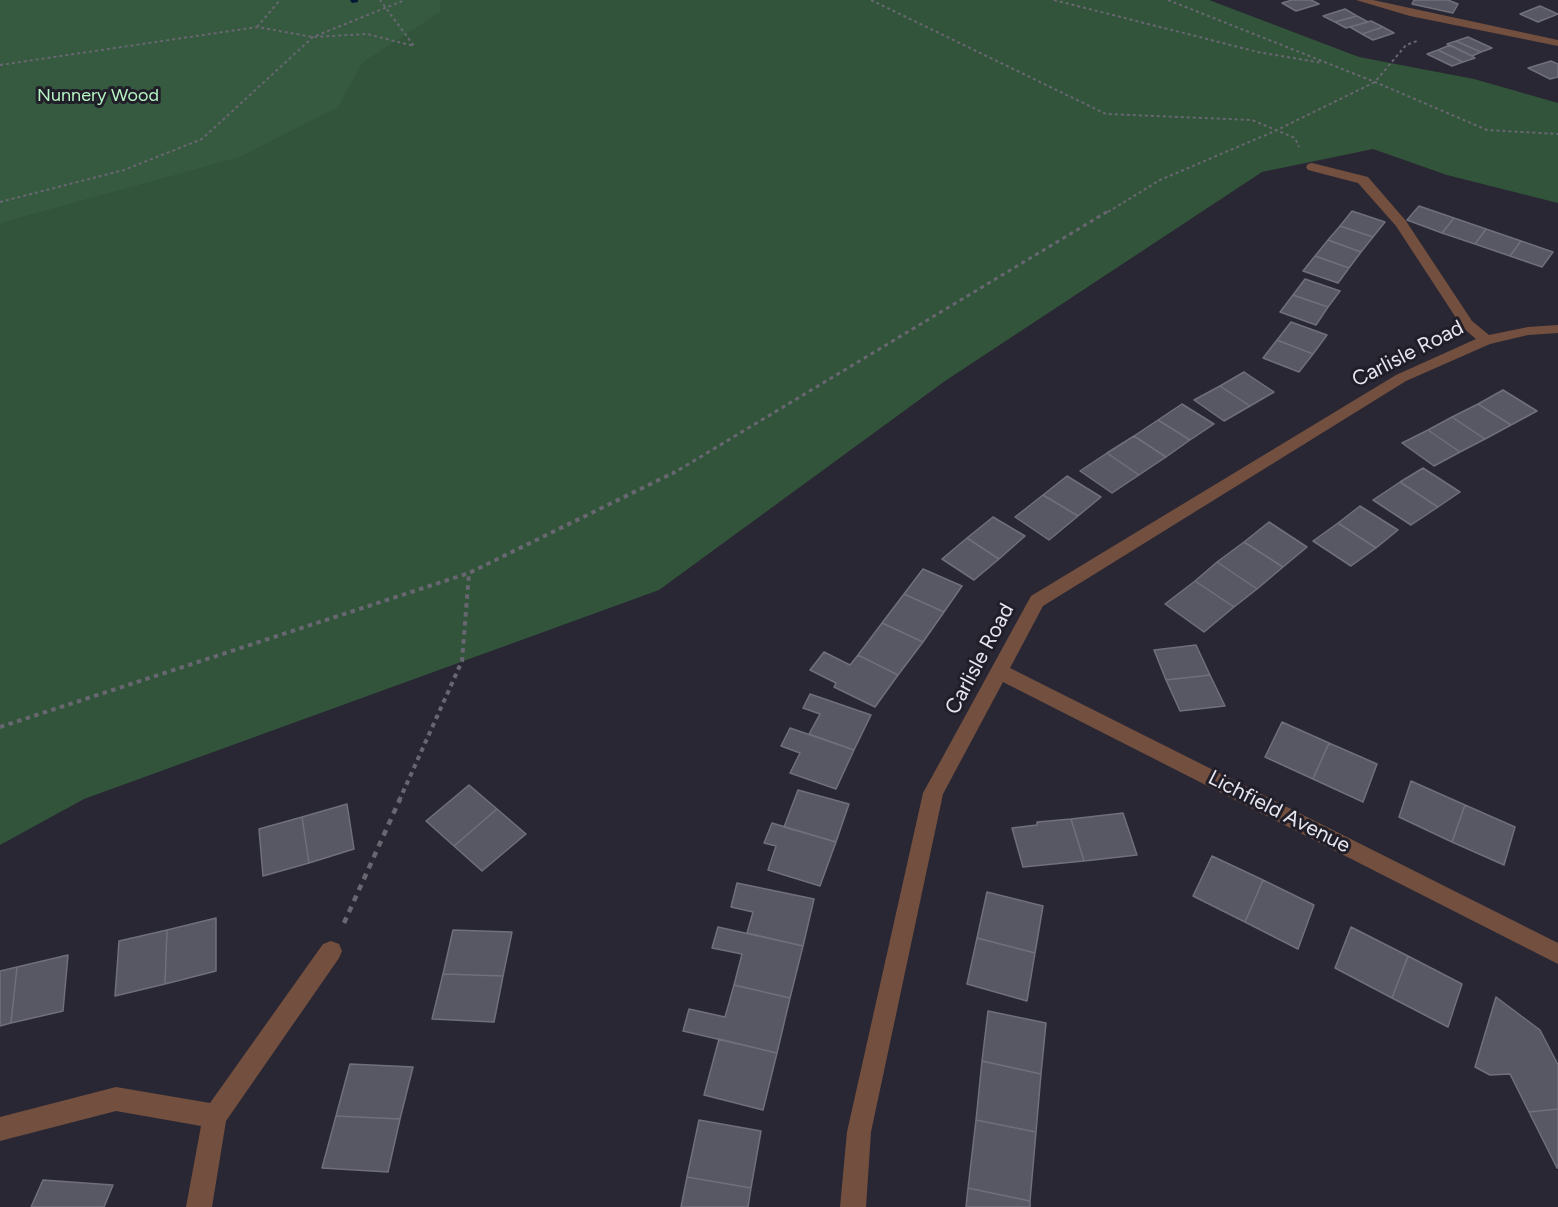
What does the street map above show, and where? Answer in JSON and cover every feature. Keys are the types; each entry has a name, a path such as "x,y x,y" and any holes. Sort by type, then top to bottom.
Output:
{"street":[{"path":"1363,0 1431,18 1492,27 1558,43"},
{"path":"1312,166 1363,180 1401,224 1467,324 1486,340"},
{"name":"Carlisle Road","path":"853,1207 859,1132 933,793 1037,601 1401,378 1486,340 1528,331 1558,329"},
{"name":"Lichfield Avenue","path":"999,671 1558,954"},
{"path":"199,1207 215,1116 331,951"},
{"path":"0,1129 116,1099 215,1116"}],"path":[{"path":"257,27 280,0"},
{"path":"0,65 257,27 312,37 367,34 414,46 380,0"},
{"path":"0,202 124,170 202,139 283,67 312,37 405,0"},
{"path":"871,0 1106,114 1252,120 1275,131"},
{"path":"1054,0 1258,52 1331,64"},
{"path":"1168,0 1331,64 1486,130 1558,134"},
{"path":"0,727 469,573 669,476 1160,180 1275,131 1375,82 1407,45 1428,33 1431,18"},
{"path":"331,951 462,662 469,573"}],"green space":[{"path":"0,0 1209,0 1359,57 1474,79 1558,103 1558,203 1447,175 1373,149 1262,172 945,381 659,590 84,799 0,845"},
{"name":"Nunnery Wood","path":"0,0 440,0 440,12 362,63 338,107 240,157 0,223"}],"building":[{"path":"1292,0 1311,0 1319,4 1296,11 1282,3"},
{"path":"1414,0 1448,0 1458,4 1453,13 1412,4"},
{"path":"1540,6 1558,14 1538,22 1520,14"},
{"path":"1345,9 1357,16 1335,22 1323,16"},
{"path":"1357,16 1368,22 1346,28 1335,22"},
{"path":"1371,21 1383,27 1362,34 1350,27"},
{"path":"1383,27 1394,33 1373,40 1362,34"},
{"path":"1468,37 1492,48 1481,52 1456,41"},
{"path":"1456,41 1481,52 1472,56 1447,44"},
{"path":"1450,45 1475,58 1463,62 1438,50"},
{"path":"1438,50 1463,62 1452,66 1427,54"},
{"path":"1551,61 1558,64 1558,77 1550,79 1528,68"},
{"path":"1419,206 1454,218 1442,233 1407,220"},
{"path":"1352,211 1385,222 1373,237 1340,226"},
{"path":"1454,218 1486,229 1475,244 1442,233"},
{"path":"1340,226 1373,237 1361,252 1328,240"},
{"path":"1486,229 1521,241 1510,256 1475,244"},
{"path":"1328,240 1361,252 1349,268 1315,256"},
{"path":"1521,241 1553,252 1542,267 1510,256"},
{"path":"1315,256 1349,268 1338,283 1303,271"},
{"path":"1305,279 1340,291 1328,307 1293,295"},
{"path":"1293,295 1328,307 1316,325 1280,312"},
{"path":"1291,322 1327,335 1313,354 1277,340"},
{"path":"1277,340 1313,354 1299,372 1263,358"},
{"path":"1244,372 1274,392 1250,406 1220,386"},
{"path":"1220,386 1250,406 1224,421 1194,400"},
{"path":"1503,390 1537,411 1511,425 1478,404"},
{"path":"1182,404 1214,424 1190,440 1158,420"},
{"path":"1478,404 1511,425 1485,439 1452,417"},
{"path":"1452,417 1485,439 1460,452 1428,430"},
{"path":"1158,420 1190,440 1166,457 1134,436"},
{"path":"1428,430 1460,452 1434,466 1402,443"},
{"path":"1134,436 1166,457 1139,475 1107,453"},
{"path":"1107,453 1139,475 1112,493 1080,471"},
{"path":"1423,468 1460,492 1438,507 1400,482"},
{"path":"1067,476 1101,497 1078,516 1043,495"},
{"path":"1400,482 1438,507 1411,525 1373,500"},
{"path":"1043,495 1078,516 1049,540 1015,517"},
{"path":"1360,506 1398,530 1376,548 1338,523"},
{"path":"993,517 1025,536 999,559 967,538"},
{"path":"1269,522 1307,547 1283,567 1244,542"},
{"path":"1338,523 1376,548 1351,566 1313,541"},
{"path":"967,538 999,559 974,580 942,559"},
{"path":"1244,542 1283,567 1257,589 1217,562"},
{"path":"1217,562 1257,589 1234,607 1195,581"},
{"path":"923,569 962,586 944,612 904,594"},
{"path":"1195,581 1234,607 1204,632 1165,604"},
{"path":"904,594 944,612 923,642 882,623"},
{"path":"882,623 923,642 898,675 858,655"},
{"path":"1196,645 1210,675 1166,680 1154,650"},
{"path":"824,652 850,665 858,655 898,675 875,707 834,687 836,683 810,670"},
{"path":"1210,675 1225,706 1180,711 1166,680"},
{"path":"810,694 871,715 854,750 809,734 820,714 803,708"},
{"path":"1282,722 1329,743 1313,779 1265,757"},
{"path":"790,728 854,750 836,789 790,773 800,753 781,746"},
{"path":"1329,743 1377,764 1363,802 1313,779"},
{"path":"1411,781 1465,805 1452,842 1399,817"},
{"path":"469,785 497,809 454,846 426,821"},
{"path":"798,790 849,804 836,842 784,827"},
{"path":"347,804 354,849 309,863 302,817"},
{"path":"1465,805 1515,827 1504,865 1452,842"},
{"path":"497,809 526,834 482,871 454,846"},
{"path":"1123,813 1137,855 1084,861 1071,819"},
{"path":"302,817 309,863 263,876 259,829"},
{"path":"1071,819 1084,861 1023,867 1012,828 1037,825 1037,822"},
{"path":"772,823 836,842 820,886 768,870 776,846 764,843"},
{"path":"1212,856 1263,880 1245,922 1193,896"},
{"path":"1263,880 1314,905 1298,949 1245,922"},
{"path":"737,883 814,899 803,946 747,933 753,912 731,907"},
{"path":"987,892 1043,906 1035,953 977,938"},
{"path":"216,918 216,971 165,984 167,930"},
{"path":"718,927 803,946 790,998 734,985 742,954 712,948"},
{"path":"1351,927 1408,956 1392,998 1335,968"},
{"path":"167,930 165,984 115,996 119,941"},
{"path":"453,930 512,932 503,976 443,974"},
{"path":"977,938 1035,953 1027,1001 967,984"},
{"path":"68,955 63,1011 11,1023 17,967"},
{"path":"1408,956 1462,984 1448,1027 1392,998"},
{"path":"17,967 11,1023 0,1026 0,971"},
{"path":"443,974 503,976 494,1022 432,1019"},
{"path":"734,985 790,998 777,1053 683,1031 689,1009 725,1017"},
{"path":"1496,997 1540,1030 1558,1065 1558,1109 1529,1112 1510,1074 1490,1075 1475,1067"},
{"path":"988,1011 1046,1023 1041,1074 982,1061"},
{"path":"719,1039 777,1053 763,1110 704,1095"},
{"path":"982,1061 1041,1074 1036,1132 976,1120"},
{"path":"350,1064 413,1067 400,1119 336,1116"},
{"path":"1558,1109 1558,1168 1557,1168 1529,1112"},
{"path":"336,1116 400,1119 388,1172 322,1168"},
{"path":"699,1120 761,1131 751,1188 687,1177"},
{"path":"976,1120 1036,1132 1030,1201 968,1188"},
{"path":"687,1177 751,1188 748,1207 681,1207"},
{"path":"43,1180 113,1185 104,1207 31,1207"},
{"path":"968,1188 1030,1201 1030,1207 966,1207"}]}
